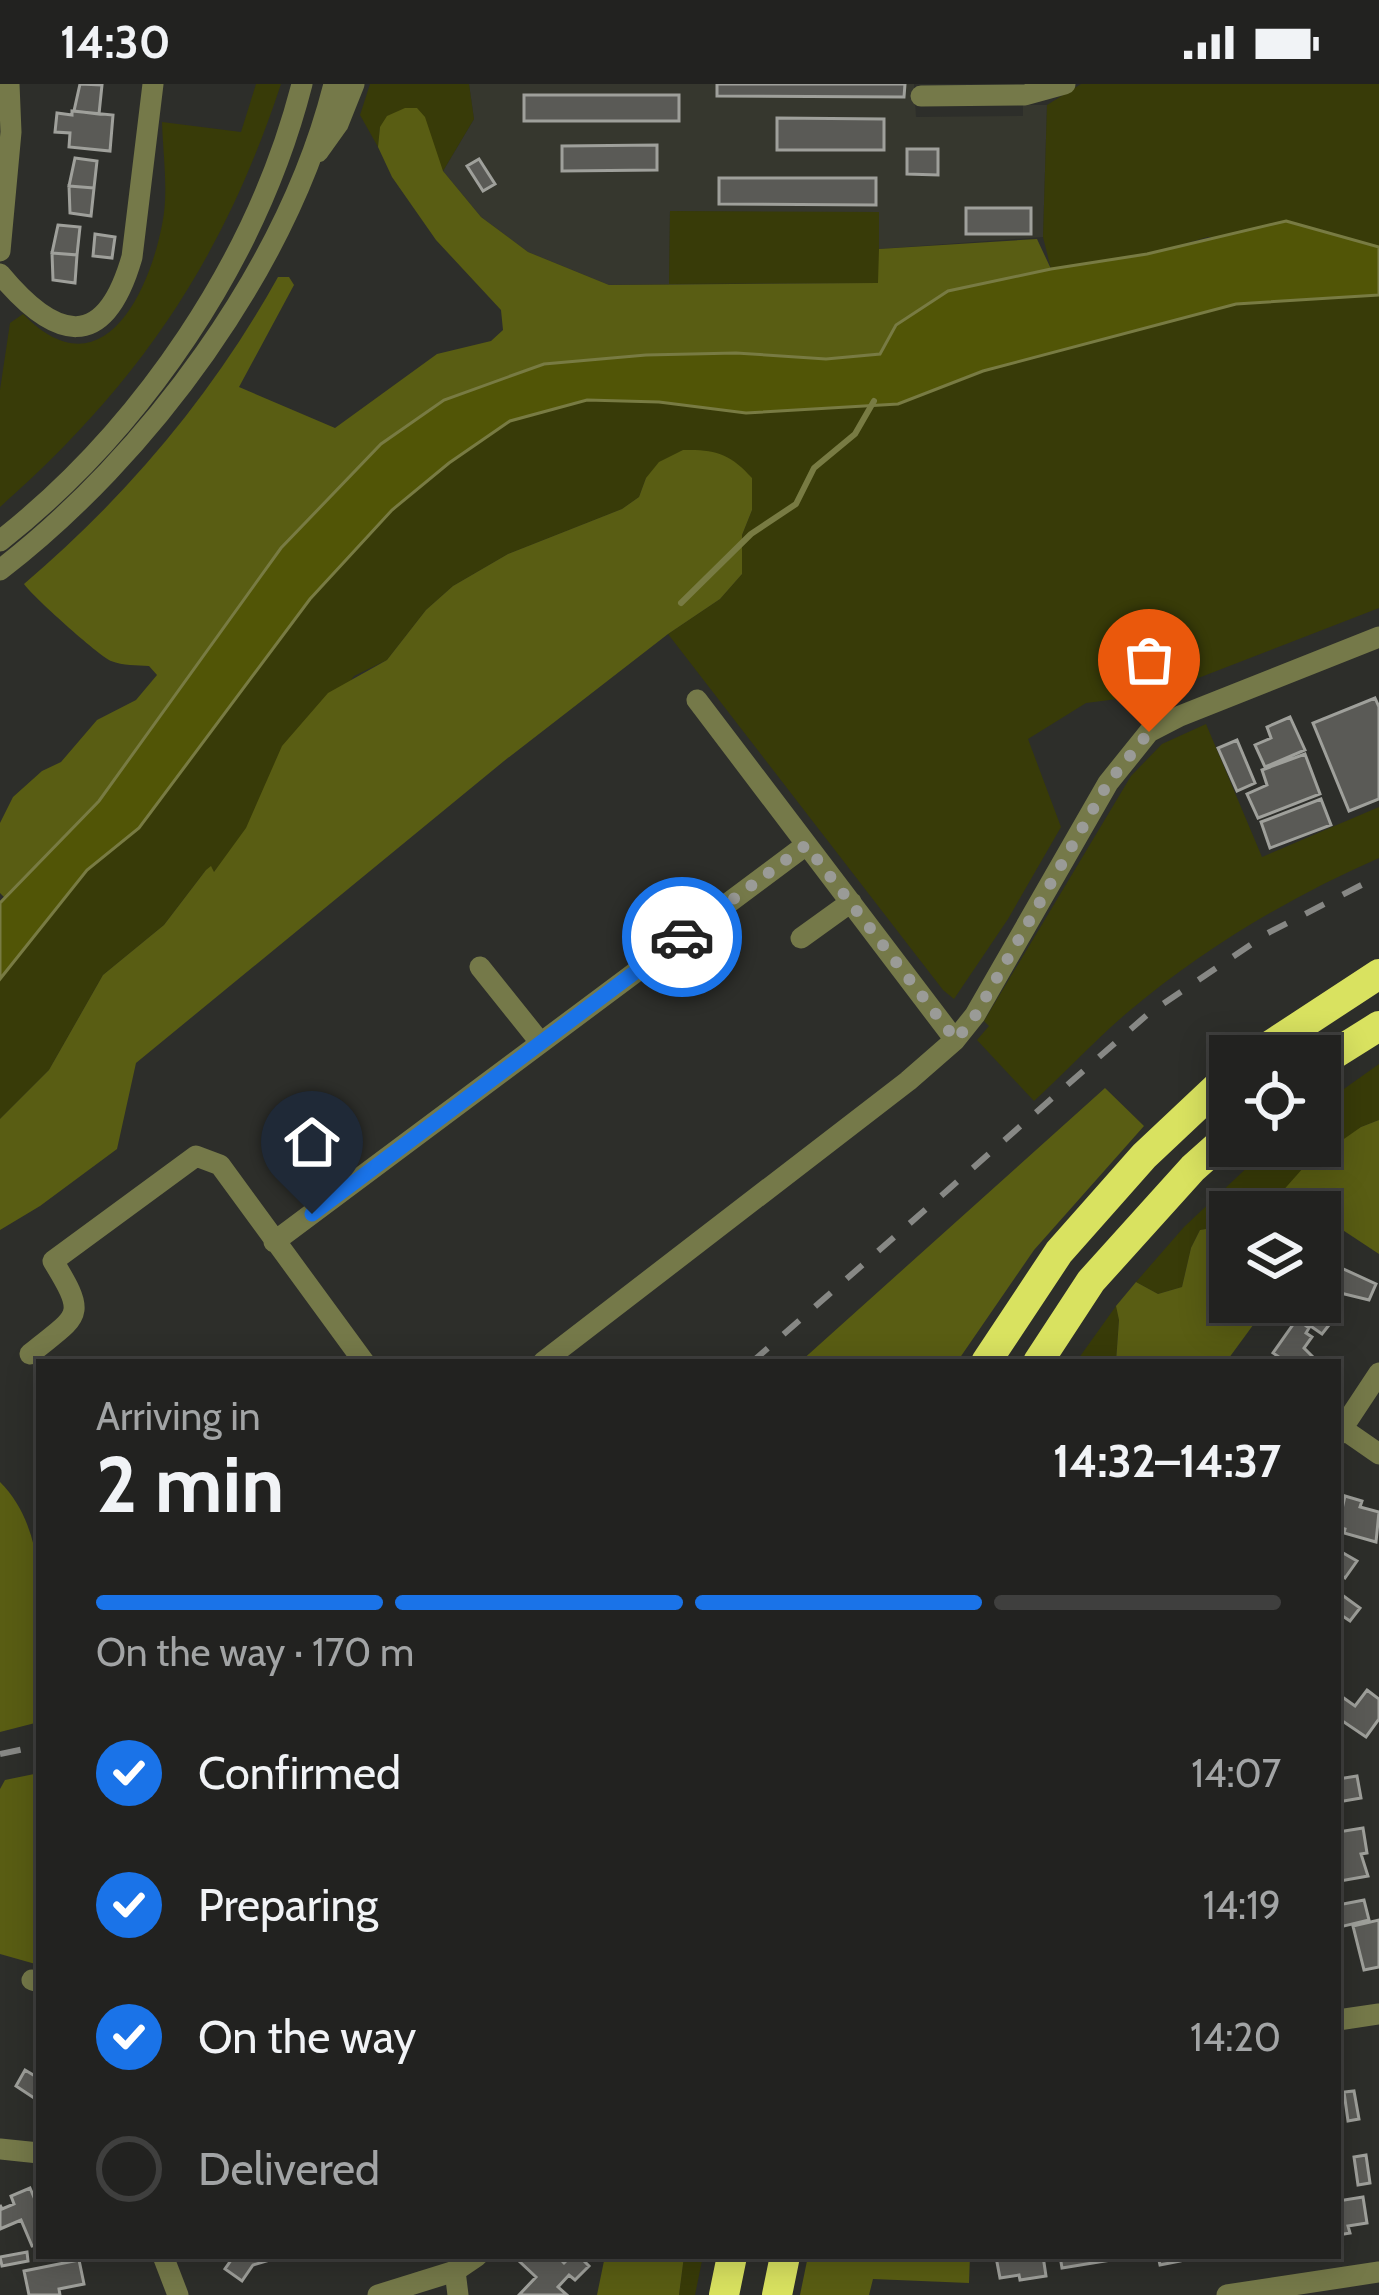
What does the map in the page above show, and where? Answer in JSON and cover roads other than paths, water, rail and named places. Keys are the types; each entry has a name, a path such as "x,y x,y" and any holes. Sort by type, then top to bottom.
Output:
{"highway":[{"path":"1286,1035 1379,974"},
{"path":"1341,1050 1379,1026"},
{"path":"988,1359 1059,1252 1144,1156 1209,1095"},
{"path":"1040,1359 1091,1280 1209,1154"},
{"path":"724,2295 731,2259"},
{"path":"777,2295 783,2259"}],"street":[{"path":"0,251 11,132 9,84"},
{"path":"0,274 39,316 55,324 84,325 107,311 125,281 132,257 153,84"},
{"path":"0,541 99,449 185,338 244,239 295,115 302,84"},
{"path":"0,570 120,461 200,362 264,257 306,166 334,84"},
{"path":"306,166 338,124 354,84"},
{"path":"921,96 1025,95 1065,84"},
{"path":"547,1359 956,1040 975,1016 1108,783 1149,732 1379,637"},
{"path":"697,700 956,1040"},
{"path":"274,1242 806,845"},
{"path":"801,938 851,902"},
{"path":"480,967 540,1042"},
{"path":"30,1354 75,1313 73,1294 47,1252 196,1156 220,1165 362,1359"},
{"path":"1379,1373 1341,1432 1379,1454"},
{"path":"1341,2020 1379,2014"},
{"path":"0,2150 36,2153"},
{"path":"164,2259 178,2295"},
{"path":"378,2295 455,2271 473,2259"},
{"path":"455,2271 458,2295"},
{"path":"1227,2295 1349,2286 1379,2272"}],"waterway":[{"path":"681,603 751,534 796,504 814,468 855,434 874,401"}],"railway":[{"path":"755,1359 1148,1014 1268,933 1379,876"},
{"path":"0,1754 36,1747"}]}
